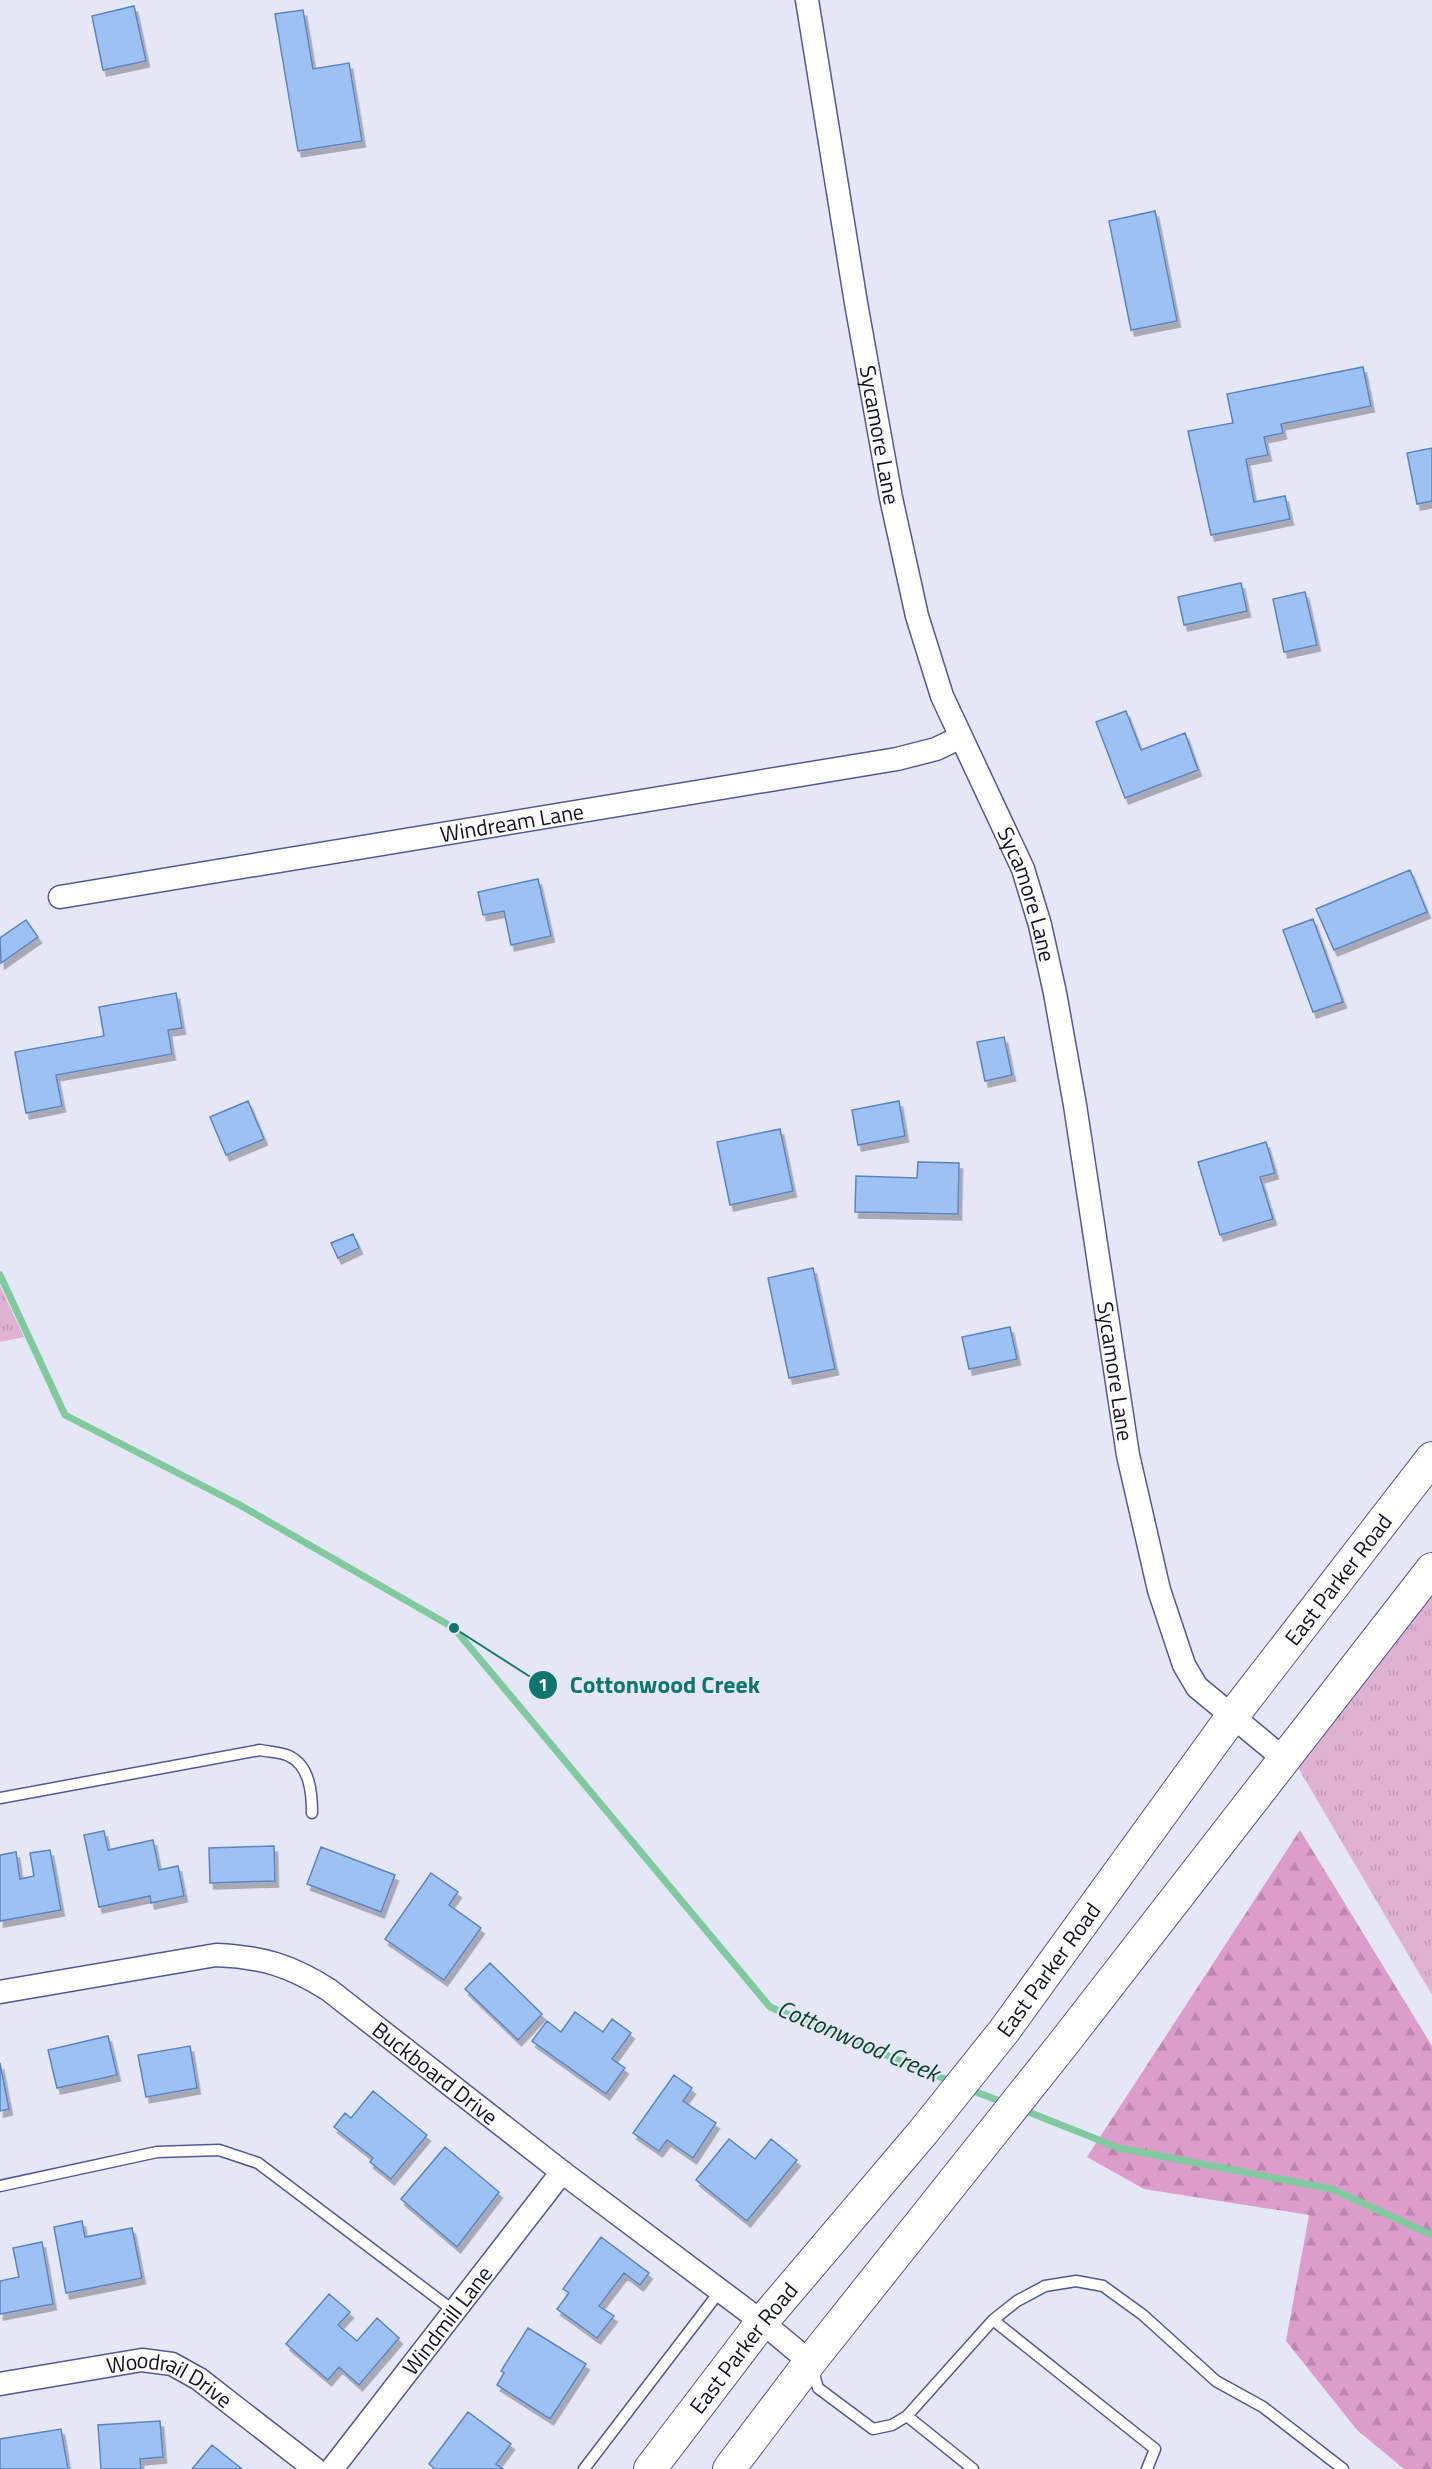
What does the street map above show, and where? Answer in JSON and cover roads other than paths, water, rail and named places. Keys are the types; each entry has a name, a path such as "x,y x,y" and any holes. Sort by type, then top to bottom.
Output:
{"main road":[{"name":"East Parker Road","path":"650,2469 762,2322 924,2132 1004,2031 1231,1718 1432,1458"},
{"path":"729,2469 810,2362 1064,2044 1432,1569"}],"street":[{"name":"Sycamore Lane","path":"807,0 856,303 907,576 933,672 960,737 1023,869 1040,925 1076,1105 1128,1455 1159,1590 1190,1677 1204,1695 1284,1759"},
{"name":"Windream Lane","path":"60,897 897,759 928,751 960,737"},
{"name":"Buckboard Drive","path":"0,1992 216,1955 252,1957 300,1972 329,1990 562,2172 762,2322 810,2362"},
{"name":"Windmill Lane","path":"332,2469 562,2172"},
{"name":"Woodrail Drive","path":"0,2384 142,2361 172,2364 199,2379 315,2469"}],"lane":[{"path":"0,1798 260,1750 290,1756 303,1770 312,1789 312,1813"},
{"path":"0,2186 157,2152 219,2150 258,2163 454,2311"},
{"path":"810,2362 818,2388 873,2429 892,2425 907,2416 993,2320 1017,2301 1045,2286 1076,2281 1103,2286 1143,2315 1216,2381 1263,2407 1342,2469"},
{"path":"584,2469 720,2291"},
{"path":"993,2320 1155,2449 1147,2469"},
{"path":"907,2416 973,2469"}],"waterway":[{"name":"Cottonwood Creek","path":"0,1275 65,1415 238,1504 454,1628 770,2007 952,2082"},
{"name":"Cottonwood Creek","path":"968,2089 1005,2103"},
{"name":"Cottonwood Creek","path":"1021,2109 1119,2148 1332,2189 1432,2235"}],"place":[{"name":"Cottonwood Creek","path":"454,1628"}]}
